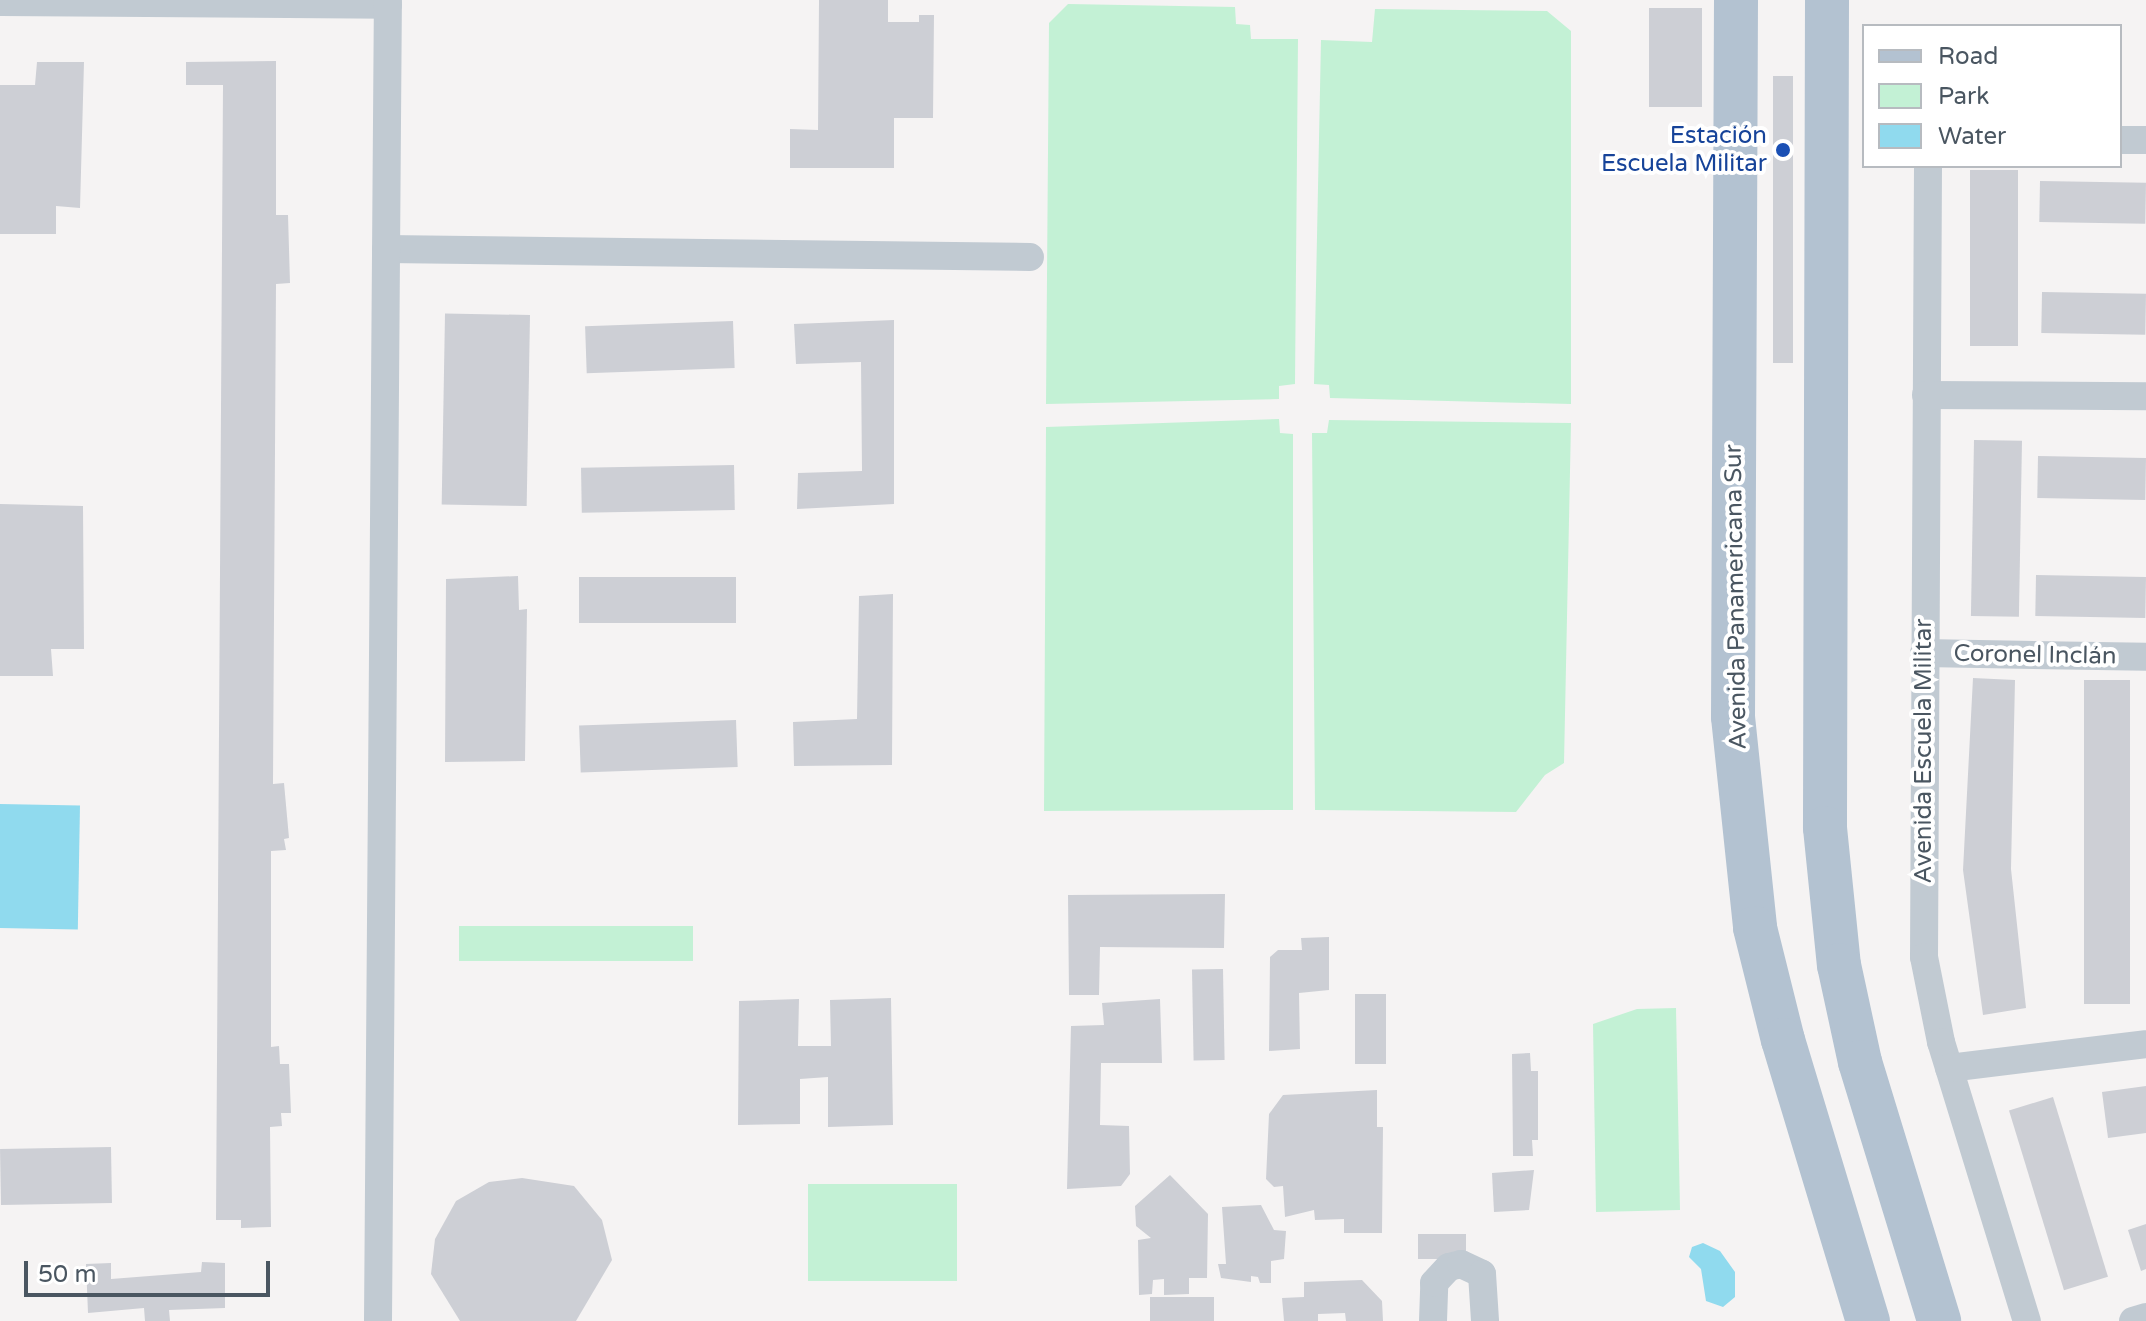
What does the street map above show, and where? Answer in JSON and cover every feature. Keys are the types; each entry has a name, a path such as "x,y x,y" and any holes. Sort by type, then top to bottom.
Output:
{"main road":[{"name":"Avenida Panamericana Sur","path":"1736,0 1735,732 1755,928 1783,1040 1868,1321"},
{"path":"1827,0 1825,828 1839,965 1860,1062 1939,1321"}],"street":[{"path":"0,2 388,3 378,1321"},
{"path":"2122,140 2146,140"},
{"name":"Avenida Escuela Militar","path":"1928,168 1924,957 1949,1068 2027,1321"},
{"path":"386,249 1030,257"},
{"path":"1926,395 2146,396"},
{"name":"Coronel Inclán","path":"1924,653 2146,657"},
{"path":"1949,1068 2146,1044"},
{"path":"1433,1321 1434,1283 1449,1267 1461,1264 1482,1274 1485,1321"},
{"path":"2133,1321 2146,1317"}],"green space":[{"path":"1068,4 1235,7 1236,24 1250,25 1251,39 1298,39 1295,384 1279,386 1279,399 1046,404 1049,23"},
{"path":"1375,9 1547,11 1571,31 1571,404 1330,398 1329,385 1314,384 1321,40 1372,42"},
{"path":"1279,419 1280,433 1293,434 1293,810 1044,811 1046,427"},
{"path":"1329,420 1571,423 1564,763 1545,775 1516,812 1315,810 1312,433 1327,433"},
{"path":"459,926 693,926 693,961 459,961"},
{"path":"1676,1008 1680,1210 1596,1212 1593,1024 1637,1009"},
{"path":"808,1184 957,1184 957,1281 808,1281"}],"water":[{"path":"0,804 80,805 78,929 0,928"},
{"path":"1703,1243 1720,1251 1735,1272 1735,1297 1723,1307 1706,1301 1701,1269 1689,1257 1692,1247"}],"building":[{"path":"819,0 888,0 888,22 919,22 919,15 934,15 933,118 894,118 894,168 790,168 790,129 818,130"},
{"path":"1649,8 1702,8 1702,107 1649,107"},
{"path":"276,61 276,215 288,215 290,283 276,284 273,784 284,783 289,838 284,839 286,850 271,851 271,1047 279,1046 280,1064 289,1064 291,1113 281,1113 282,1126 270,1127 271,1227 241,1228 241,1220 216,1220 223,85 186,85 186,62"},
{"path":"37,62 84,62 80,208 56,206 56,234 0,234 0,85 35,85"},
{"path":"1773,76 1793,76 1793,363 1773,363"},
{"path":"1970,170 2018,170 2018,346 1970,346"},
{"path":"2040,181 2146,183 2145,224 2039,222"},
{"path":"2042,292 2146,294 2145,335 2041,333"},
{"path":"445,314 530,315 527,506 442,504"},
{"path":"894,320 894,504 797,509 798,473 862,471 861,362 796,364 794,324"},
{"path":"733,321 735,368 587,373 585,326"},
{"path":"1974,440 2022,441 2019,617 1971,616"},
{"path":"2038,456 2146,458 2145,500 2037,498"},
{"path":"734,465 735,510 582,513 581,468"},
{"path":"0,504 83,506 84,649 51,649 53,676 0,676"},
{"path":"2036,575 2146,577 2145,618 2035,616"},
{"path":"518,576 519,610 527,609 525,761 445,762 446,579"},
{"path":"579,577 736,577 736,623 579,623"},
{"path":"893,594 892,765 794,766 793,722 857,719 859,596"},
{"path":"1973,678 2015,680 2011,869 2026,1008 1983,1015 1963,870"},
{"path":"2084,680 2130,680 2130,1004 2084,1004"},
{"path":"736,720 738,767 581,772 579,725"},
{"path":"1225,894 1224,948 1100,947 1099,995 1069,995 1068,895"},
{"path":"1329,937 1329,990 1299,993 1300,1049 1269,1051 1270,957 1278,950 1302,950 1301,938"},
{"path":"1223,969 1225,1060 1194,1061 1192,970"},
{"path":"1355,994 1386,994 1386,1064 1355,1064"},
{"path":"891,998 893,1125 828,1127 828,1077 800,1079 800,1124 738,1125 739,1001 799,999 798,1046 831,1046 830,1000"},
{"path":"1160,999 1162,1063 1101,1063 1100,1125 1129,1126 1130,1174 1121,1186 1067,1189 1071,1026 1104,1025 1102,1003"},
{"path":"1530,1053 1531,1071 1538,1071 1538,1140 1532,1140 1533,1156 1513,1156 1512,1054"},
{"path":"2146,1086 2146,1133 2108,1138 2102,1092"},
{"path":"1377,1090 1377,1127 1383,1127 1382,1233 1344,1233 1344,1219 1315,1220 1314,1210 1285,1217 1283,1186 1274,1187 1266,1179 1269,1114 1283,1095"},
{"path":"2053,1097 2108,1277 2064,1290 2009,1110"},
{"path":"111,1147 112,1203 1,1205 0,1149"},
{"path":"1534,1170 1529,1210 1494,1212 1492,1173"},
{"path":"1170,1175 1208,1214 1207,1278 1189,1278 1189,1294 1164,1295 1164,1279 1153,1280 1152,1294 1139,1295 1138,1240 1151,1238 1136,1226 1135,1206"},
{"path":"522,1178 574,1186 602,1220 612,1260 576,1321 460,1321 431,1274 435,1239 456,1201 489,1182"},
{"path":"1261,1205 1274,1230 1286,1231 1284,1259 1271,1261 1271,1283 1260,1283 1258,1277 1251,1276 1251,1282 1221,1278 1218,1264 1226,1264 1222,1207"},
{"path":"2146,1224 2146,1269 2141,1271 2128,1230"},
{"path":"1418,1234 1466,1234 1466,1259 1418,1259"},
{"path":"202,1262 225,1263 225,1308 169,1310 170,1321 145,1321 144,1308 88,1313 86,1264 111,1263 111,1279 201,1272"},
{"path":"1362,1280 1382,1301 1383,1321 1346,1321 1345,1313 1318,1314 1318,1321 1284,1321 1282,1298 1304,1297 1304,1282"},
{"path":"1150,1297 1214,1297 1214,1321 1150,1321"}],"place":[{"name":"Estación Escuela Militar","path":"1783,150"}]}
